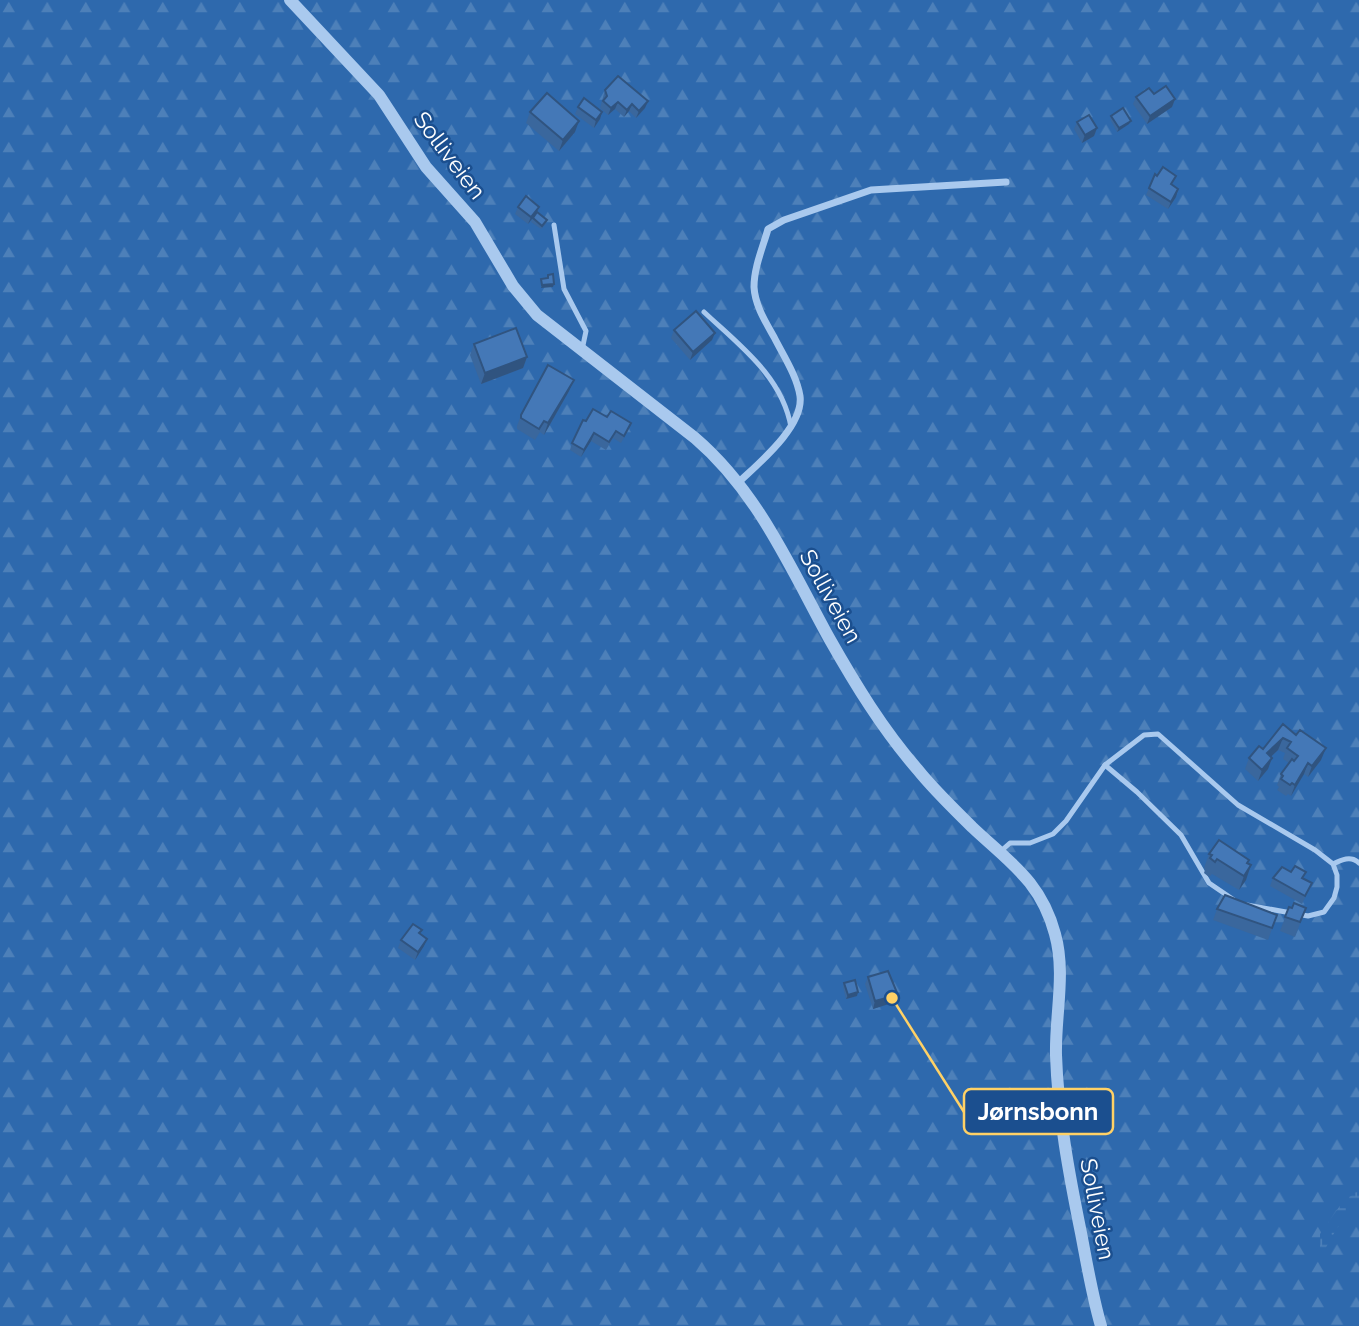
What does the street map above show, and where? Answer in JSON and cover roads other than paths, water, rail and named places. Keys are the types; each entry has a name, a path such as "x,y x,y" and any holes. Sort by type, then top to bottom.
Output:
{"street":[{"name":"Solliveien","path":"290,0 379,95 426,167 475,222 524,303 695,438 718,458 739,482 773,534 859,690 885,727 918,770 1035,888 1056,936 1060,974 1056,1053 1060,1116 1067,1164 1101,1326"},
{"path":"739,482 791,427 801,399 798,386 759,310 754,287 768,229 784,220 871,190 1006,182"}],"lane":[{"path":"554,225 564,289 586,331 582,350"},
{"path":"704,312 773,380 782,397 791,427"},
{"path":"1001,851 1010,842 1030,843 1053,834 1066,821 1105,765 1143,735 1158,734 1238,805 1315,850 1333,864 1337,875 1334,898 1324,912 1308,916 1237,902 1209,883 1181,835 1105,765"},
{"path":"1333,864 1344,859 1356,860 1359,863"}],"place":[{"name":"Jørnsbonn","path":"892,998"}]}
